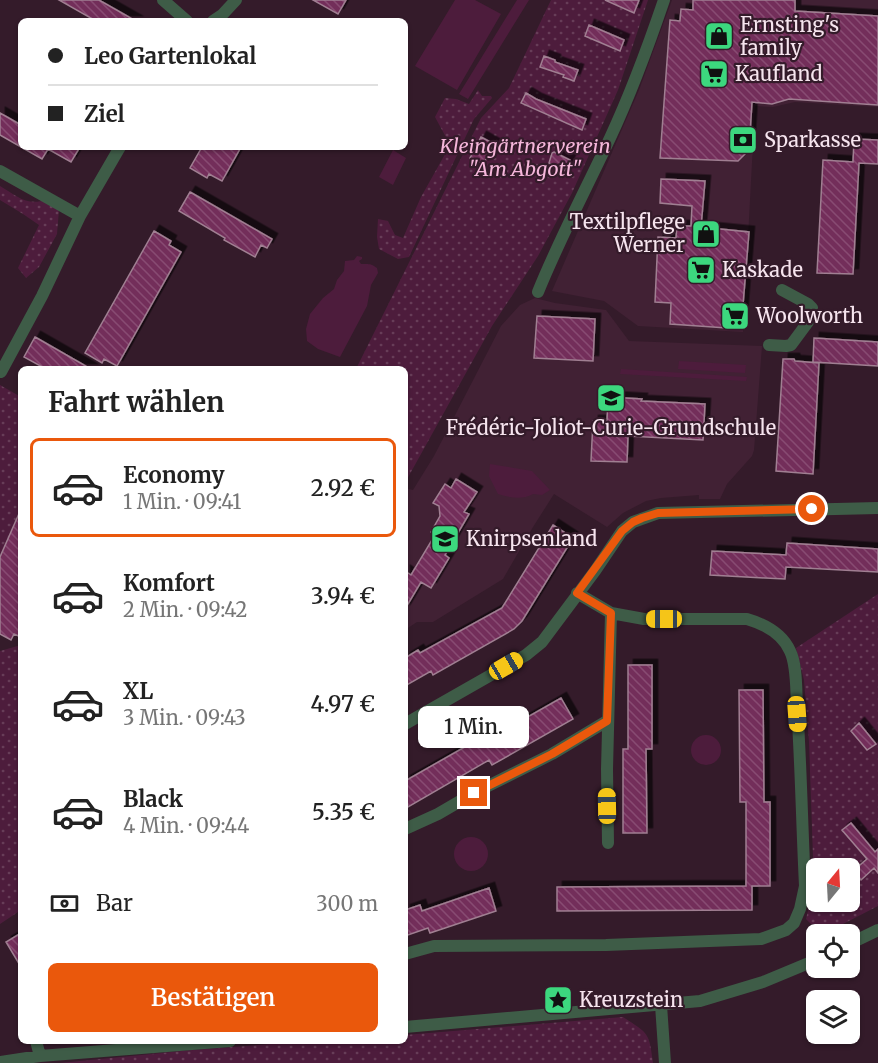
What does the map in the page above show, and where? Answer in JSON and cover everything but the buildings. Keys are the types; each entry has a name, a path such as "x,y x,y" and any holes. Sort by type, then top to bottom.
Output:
{"street":[{"path":"163,0 184,18"},
{"path":"218,18 236,0"},
{"path":"538,292 568,224 611,137 635,81 664,0"},
{"path":"1,372 31,317 80,216 118,150"},
{"path":"0,171 80,216"},
{"path":"769,345 791,345 810,316 812,308 782,291"},
{"path":"408,722 526,655 542,642 622,531 633,522 658,513 878,508"},
{"path":"408,953 434,946 761,939 786,930 794,923 805,886 799,732 791,651 772,630 761,623 747,619 644,619 611,613 577,593"},
{"path":"608,843 607,721 611,613"},
{"path":"408,828 552,754 607,721"},
{"path":"860,939 878,930"},
{"path":"408,1027 700,1001 763,982 806,964"},
{"path":"661,1005 665,1063"},
{"path":"37,1044 40,1056"},
{"path":"0,1062 40,1056 192,1044"}],"shaded area":[{"path":"672,0 878,0 878,107 795,102 773,107 755,106 743,332 638,326 604,301 552,291 639,90"},
{"name":"Frédéric-Joliot-Curie-Grundschule","path":"535,298 606,310 629,341 762,346 752,456 727,484 720,499 699,499 699,495 646,501 623,513 607,527 554,494 503,579 433,622 417,622 408,628 408,489 413,490 434,456 501,326 520,305"}],"green space":[{"path":"455,0 475,0 501,14 457,90 415,66"},
{"path":"517,0 529,0 468,99 459,94"},
{"name":"Kleingärtnerverein \"Am Abgott\"","path":"551,0 648,0 618,90 572,193 538,256 492,326 408,477 408,366 357,366 481,118 509,88"},
{"path":"478,90 482,96 492,98 474,119 409,257 398,259 379,249 378,219 388,221 395,235 403,238 421,197 444,156 448,141 435,117 445,98 469,104"},
{"path":"393,150 406,158 393,185 379,177"},
{"path":"0,186 27,201 46,200 59,210 57,234 39,267 26,278 18,268 39,225 0,200"},
{"path":"357,256 362,257 359,261 361,264 373,265 377,268 378,273 371,285 367,306 340,357 318,349 307,341 306,329 310,314 334,289 344,271 345,261 354,260"},
{"path":"679,361 746,365 745,373 678,369"},
{"path":"621,369 747,377 746,381 620,374"},
{"path":"0,385 18,395 18,516 0,557"},
{"path":"490,464 532,471 550,490 542,495 533,494 521,498 498,494 489,476"},
{"path":"878,594 878,906 843,924 811,924 806,919 808,912 860,912 860,858 813,858 809,742 804,680 796,648"},
{"path":"18,646 18,912 0,924 0,651"},
{"path":"706,735 717,739 721,750 717,761 706,765 695,761 691,750 695,739"},
{"path":"471,837 483,842 488,854 483,866 471,871 459,866 454,854 459,842"},
{"path":"623,1017 643,1031 649,1039 653,1063 60,1063 271,1044 408,1044 408,1035"}],"place":[{"name":"Ernsting's family","path":"719,36"},
{"name":"Kaufland","path":"714,74"},
{"name":"Sparkasse","path":"743,140"},
{"name":"Textilpflege Werner","path":"706,234"},
{"name":"Kaskade","path":"701,270"},
{"name":"Woolworth","path":"735,316"},
{"name":"Frédéric-Joliot-Curie-Grundschule","path":"611,398"},
{"name":"Knirpsenland","path":"445,539"},
{"name":"Kreuzstein","path":"558,1000"}],"route":[{"path":"474,793 552,754 607,721 611,613 577,593 622,531 633,522 658,513 812,509"}]}
